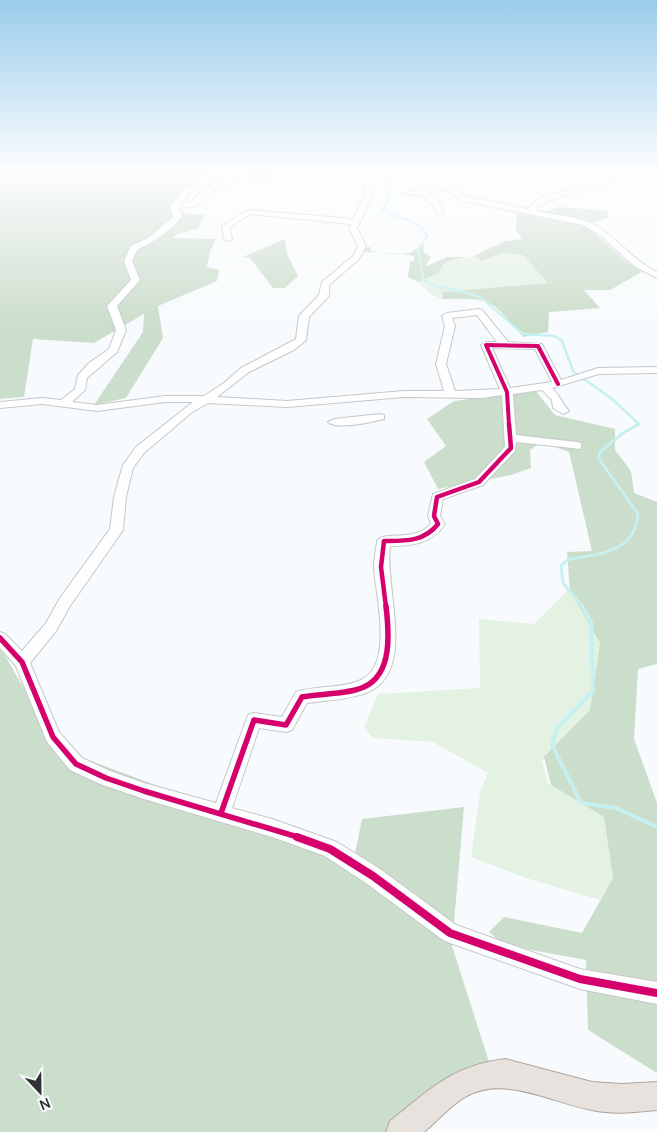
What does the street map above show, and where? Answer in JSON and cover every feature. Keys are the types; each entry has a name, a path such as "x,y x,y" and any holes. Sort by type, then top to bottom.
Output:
{"main road":[{"path":"400,1132 455,1087 482,1076 505,1073 600,1097 622,1100 657,1096"}],"street":[{"path":"64,403 80,390 82,377 112,350 121,330 112,306 136,280 128,261 134,248 151,240 171,223"},
{"path":"228,239 226,226 231,223"},
{"path":"22,662 51,627 65,602 116,530 120,497 127,468 140,450 203,399 228,385 254,364 290,348 301,340 304,316 321,302 324,296 325,284 329,279 356,257 362,246 353,228 356,223"},
{"path":"582,223 589,225 635,264 657,276"},
{"path":"451,396 441,364 450,326 447,316 480,312 504,344"},
{"path":"221,813 254,720 286,725 302,697 364,686 376,678 385,660 389,642 381,567 384,541 420,539 433,531 438,524 434,516 437,497 479,482 511,448 507,392 486,345 538,346 558,384"},
{"path":"0,405 42,401 97,408 146,400 203,399 287,404 404,394 451,396 545,387 608,370 657,370"},
{"path":"545,387 557,398 557,406 563,411"},
{"path":"334,422 348,422 380,417"},
{"path":"510,438 577,446"},
{"path":"0,638 22,662 53,738 76,764 106,778 144,791 221,813 330,849 373,876 450,933 515,958 580,979 657,993"}],"green space":[{"path":"0,223 201,223 198,229 177,234 173,238 216,239 210,251 207,267 219,270 217,281 158,306 163,338 126,398 94,405 143,332 144,314 94,343 33,339 24,397 0,399"},
{"path":"516,223 592,223 585,225 628,263 642,272 610,290 584,290 600,308 549,312 548,332 523,337 504,315 490,303 472,299 442,299 443,292 548,283 523,255 503,253 481,261 474,256 505,241 522,239 516,230"},
{"path":"285,239 287,254 298,276 285,288 273,288 250,258 243,257"},
{"path":"423,244 424,252 431,257 425,267 447,257 466,257 446,262 437,274 418,282 408,277 410,262 415,257 399,254 410,253"},
{"path":"366,247 370,247 371,251 383,253 362,252"},
{"path":"503,253 523,255 553,284 443,292 442,299 431,294 418,282 438,273 446,262 474,256 481,261"},
{"path":"535,390 555,415 615,429 615,450 631,471 634,493 657,502 657,664 638,669 634,739 657,803 657,1073 588,1030 586,960 504,945 489,932 504,917 582,933 613,878 604,817 551,785 544,757 590,710 600,643 570,591 567,552 592,551 569,452 541,442 530,450 531,468 511,475 438,489 424,462 446,446 427,419 454,401"},
{"path":"570,588 600,643 590,710 542,761 548,783 604,817 613,878 600,900 526,878 471,857 480,792 488,773 433,742 373,738 364,728 378,694 480,688 479,619 534,624"},
{"path":"0,647 59,749 279,831 353,863 362,819 464,807 452,946 489,1062 412,1132 0,1132"}],"waterway":[{"path":"414,223 420,226 427,237 418,249 423,280 428,283"},
{"path":"425,281 435,286 469,293 483,299 523,334 555,336 562,341 573,371 612,399 639,424"},
{"path":"583,607 563,583 561,566 567,560 603,553 613,549 623,544 630,537 638,514 599,459 600,452 623,433 639,424"},
{"path":"582,606 591,622 593,691 557,728 552,745 581,803 616,808 657,827"}],"cycle path":[{"path":"221,813 254,720 286,725 302,697 363,687 375,680 383,667 387,652 388,634 381,567 384,541 414,540 427,535 438,524 434,516 437,497 479,482 511,448 507,392 486,345 538,346 558,384"},
{"path":"0,638 22,662 53,737 76,764 106,778 144,791 272,828 330,849 373,876 450,933 580,979 657,993"}]}
